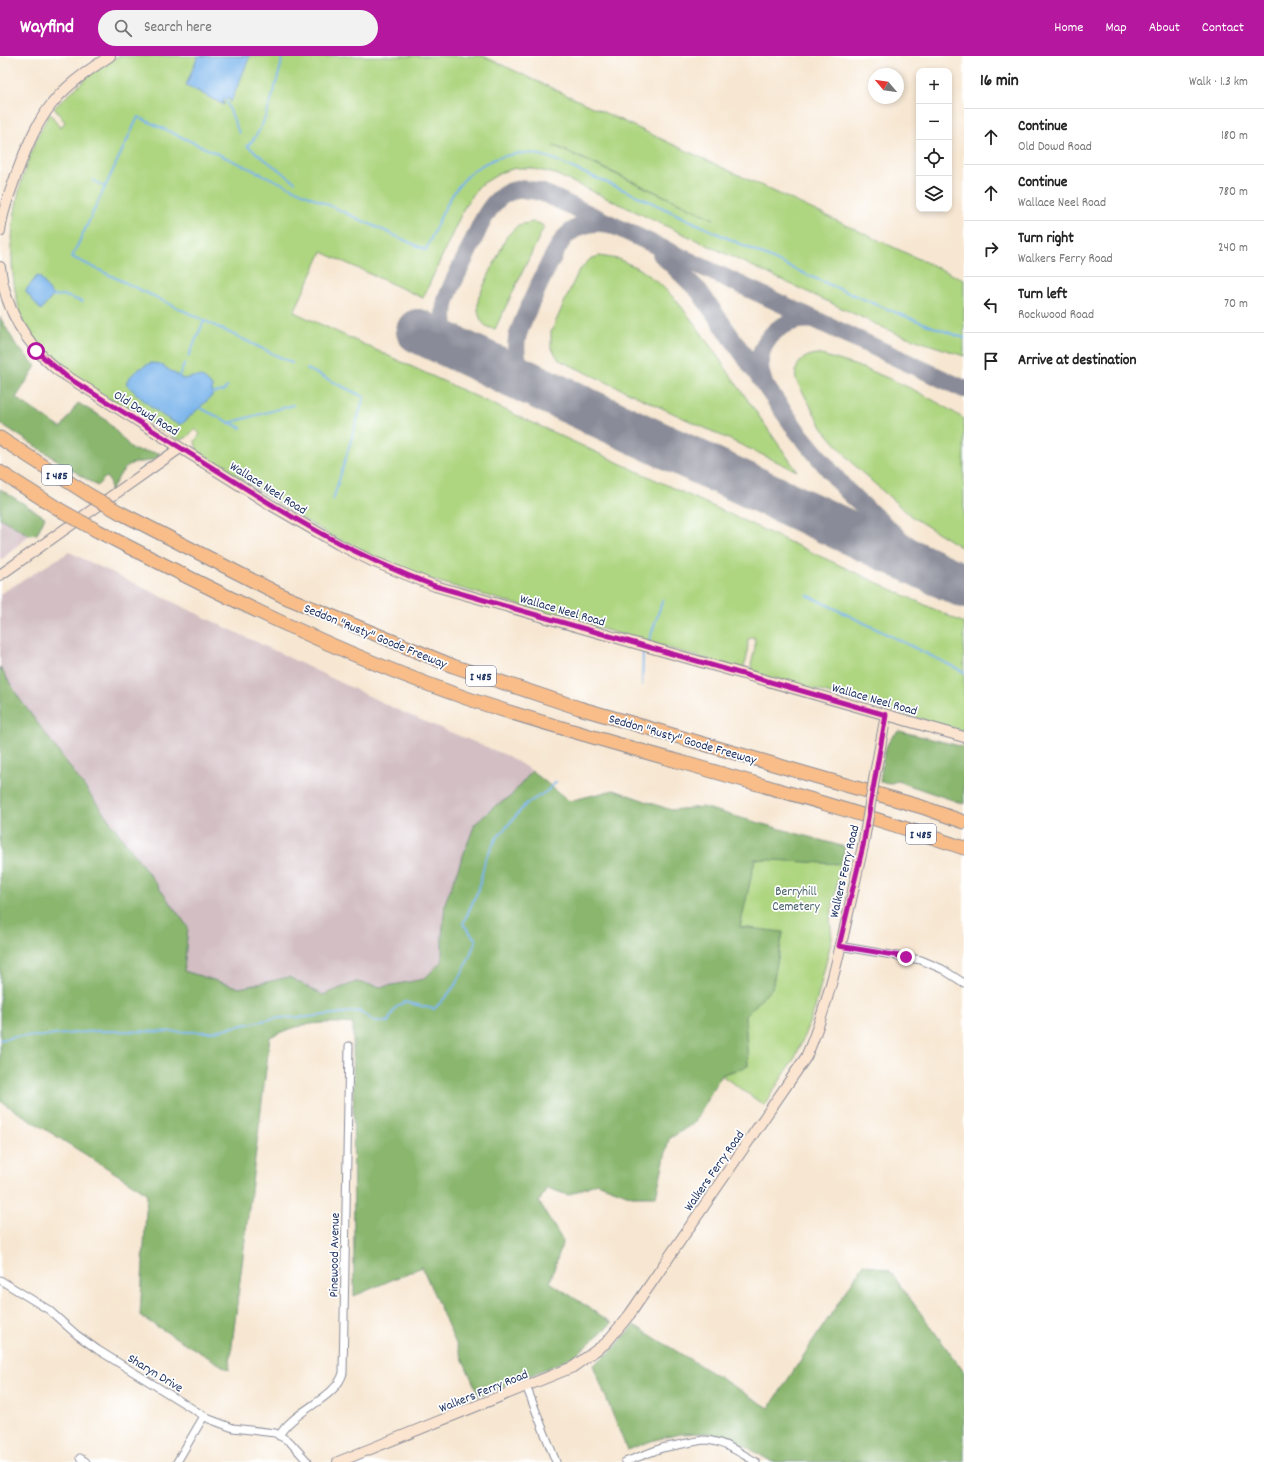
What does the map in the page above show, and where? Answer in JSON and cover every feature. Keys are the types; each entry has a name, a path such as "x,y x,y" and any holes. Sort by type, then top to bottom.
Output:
{"highway":[{"name":"Seddon \"Rusty\" Goode Freeway","path":"0,438 119,512 285,597 453,666 579,708 922,807 964,822"},
{"name":"Seddon \"Rusty\" Goode Freeway","path":"0,472 62,511 187,577 275,620 356,655 470,699 863,815 964,848"}],"street":[{"path":"0,231 8,198 38,122 48,107 71,83 110,56"},
{"name":"Old Dowd Road","path":"0,267 2,280 12,313 28,340 46,361 67,377 180,448 0,575"},
{"name":"Wallace Neel Road","path":"180,448 338,544 416,578 964,737"},
{"name":"Walkers Ferry Road","path":"338,1462 573,1367 595,1352 617,1332 806,1057 819,1022 863,846 886,715"},
{"path":"839,946 921,960 942,969 964,983"},
{"name":"Pinewood Avenue","path":"279,1436 290,1421 336,1386 343,1373 349,1046"},
{"name":"Sharyn Drive","path":"0,1280 50,1310 78,1335 98,1350 204,1416 233,1428 272,1432 290,1442 308,1462"},
{"path":"526,1386 556,1462"},
{"path":"177,1462 204,1416"},
{"path":"625,1462 662,1448 703,1440 709,1440 735,1450 756,1462"}],"shaded area":[{"path":"0,518 29,535 0,561"},
{"path":"69,552 402,712 508,756 532,771 510,797 495,806 442,938 442,961 424,979 382,987 356,982 323,995 289,977 241,988 184,971 188,927 19,698 0,667 0,594"}],"green space":[{"path":"118,56 483,56 964,280 964,356 895,333 555,174 530,168 516,168 502,172 479,186 465,206 423,298 322,252 294,312 964,623 964,731 752,672 751,665 755,647 754,637 748,639 747,657 744,667 741,669 432,580 378,558 338,539 304,520 197,450 195,441 200,434 195,429 186,438 179,440 113,402 65,370 43,351 24,325 17,299 13,272 12,245 14,218 19,190 27,164 37,138 50,113 60,128 65,122 54,108 91,74","holes":["554,145 714,219 554,146"]},
{"path":"533,222 541,224 544,227 495,329 489,328 482,321 478,311 479,296 507,236 518,225"},
{"path":"599,256 618,259 640,269 661,285 677,301 697,327 797,471 559,360 551,347 551,332 578,272 590,259"},
{"path":"0,317 16,345 36,366 16,398 61,428 78,403 105,419 133,450 160,453 158,457 128,466 122,472 110,492 110,482 106,477 97,486 0,423"},
{"path":"817,354 836,359 894,380 930,398 964,419 964,549 912,517 858,469 823,429 796,380 796,370 800,362 811,355"},
{"path":"0,489 45,517 37,534 29,535 0,518"},
{"path":"0,667 19,698 188,927 184,971 240,988 289,977 323,995 356,982 382,987 424,979 442,961 445,903 475,824 495,806 510,797 532,771 569,801 614,790 671,810 702,807 845,847 841,864 755,859 740,927 783,932 772,988 745,1016 748,1066 721,1075 694,1123 669,1139 656,1196 632,1196 597,1183 568,1195 547,1188 539,1202 563,1241 550,1282 612,1323 577,1354 553,1366 479,1396 422,1267 354,1296 353,1024 311,1024 281,1032 270,1037 229,1370 140,1316 147,1193 0,1101"},
{"path":"899,731 964,747 964,804 897,781 891,783 880,782 886,747 893,736"},
{"name":"Berryhill Cemetery","path":"755,858 841,864 830,920 832,938 815,1008 796,1056 764,1105 721,1075 748,1066 745,1016 772,988 783,933 740,927"},
{"path":"864,1264 889,1270 964,1372 964,1462 772,1462 728,1437 704,1433 680,1434 654,1440 627,1450 593,1365 611,1351 634,1325 769,1408"}],"water":[{"path":"198,56 250,56 231,102 229,99 225,98 223,101 224,105 186,85"},
{"path":"37,276 40,277 53,296 41,310 26,292"},
{"path":"151,363 160,364 183,379 196,376 202,377 212,386 212,396 182,424 170,420 144,401 126,383 137,371"}],"waterway":[{"path":"282,56 276,85 264,120 259,131 247,146 295,182"},
{"path":"225,98 239,133"},
{"path":"292,363 72,257 138,117 426,250 439,220 454,192 475,170 489,162 509,155 527,153 545,156 641,197 855,296 964,338"},
{"path":"93,180 105,187"},
{"path":"53,296 63,295 83,302"},
{"path":"188,357 204,321"},
{"path":"179,376 185,363"},
{"path":"307,369 364,397 333,500"},
{"path":"212,393 223,391 227,387"},
{"path":"229,423 293,405"},
{"path":"200,408 241,428"},
{"path":"807,595 964,672"},
{"path":"649,641 663,599"},
{"path":"642,685 643,652"},
{"path":"0,1040 14,1037 97,1031 210,1032 276,1018 308,1017 360,1011 373,1021 388,1022 395,1008 405,1002 434,1009 449,993 460,978 476,940 463,924 479,888 485,860 496,839 526,804 547,791 556,782"}],"taxiway":[{"path":"466,354 454,343 447,331 444,309 448,294 488,211 496,201 506,194 517,190 531,190 548,195 964,389"},
{"path":"548,392 528,377 521,368 516,349 520,329 554,254 566,236 575,229 586,225 597,223 608,224"},
{"path":"661,254 699,291 797,431 846,490 901,540 964,583"},
{"path":"763,380 760,367 761,355 765,344 771,335 791,322 815,320"}],"runway":[{"path":"418,331 964,586"}],"route":[{"path":"36,351 46,361 67,377 271,505 338,544 372,561 435,586 886,715 883,725 863,846 839,946 906,957"}]}
